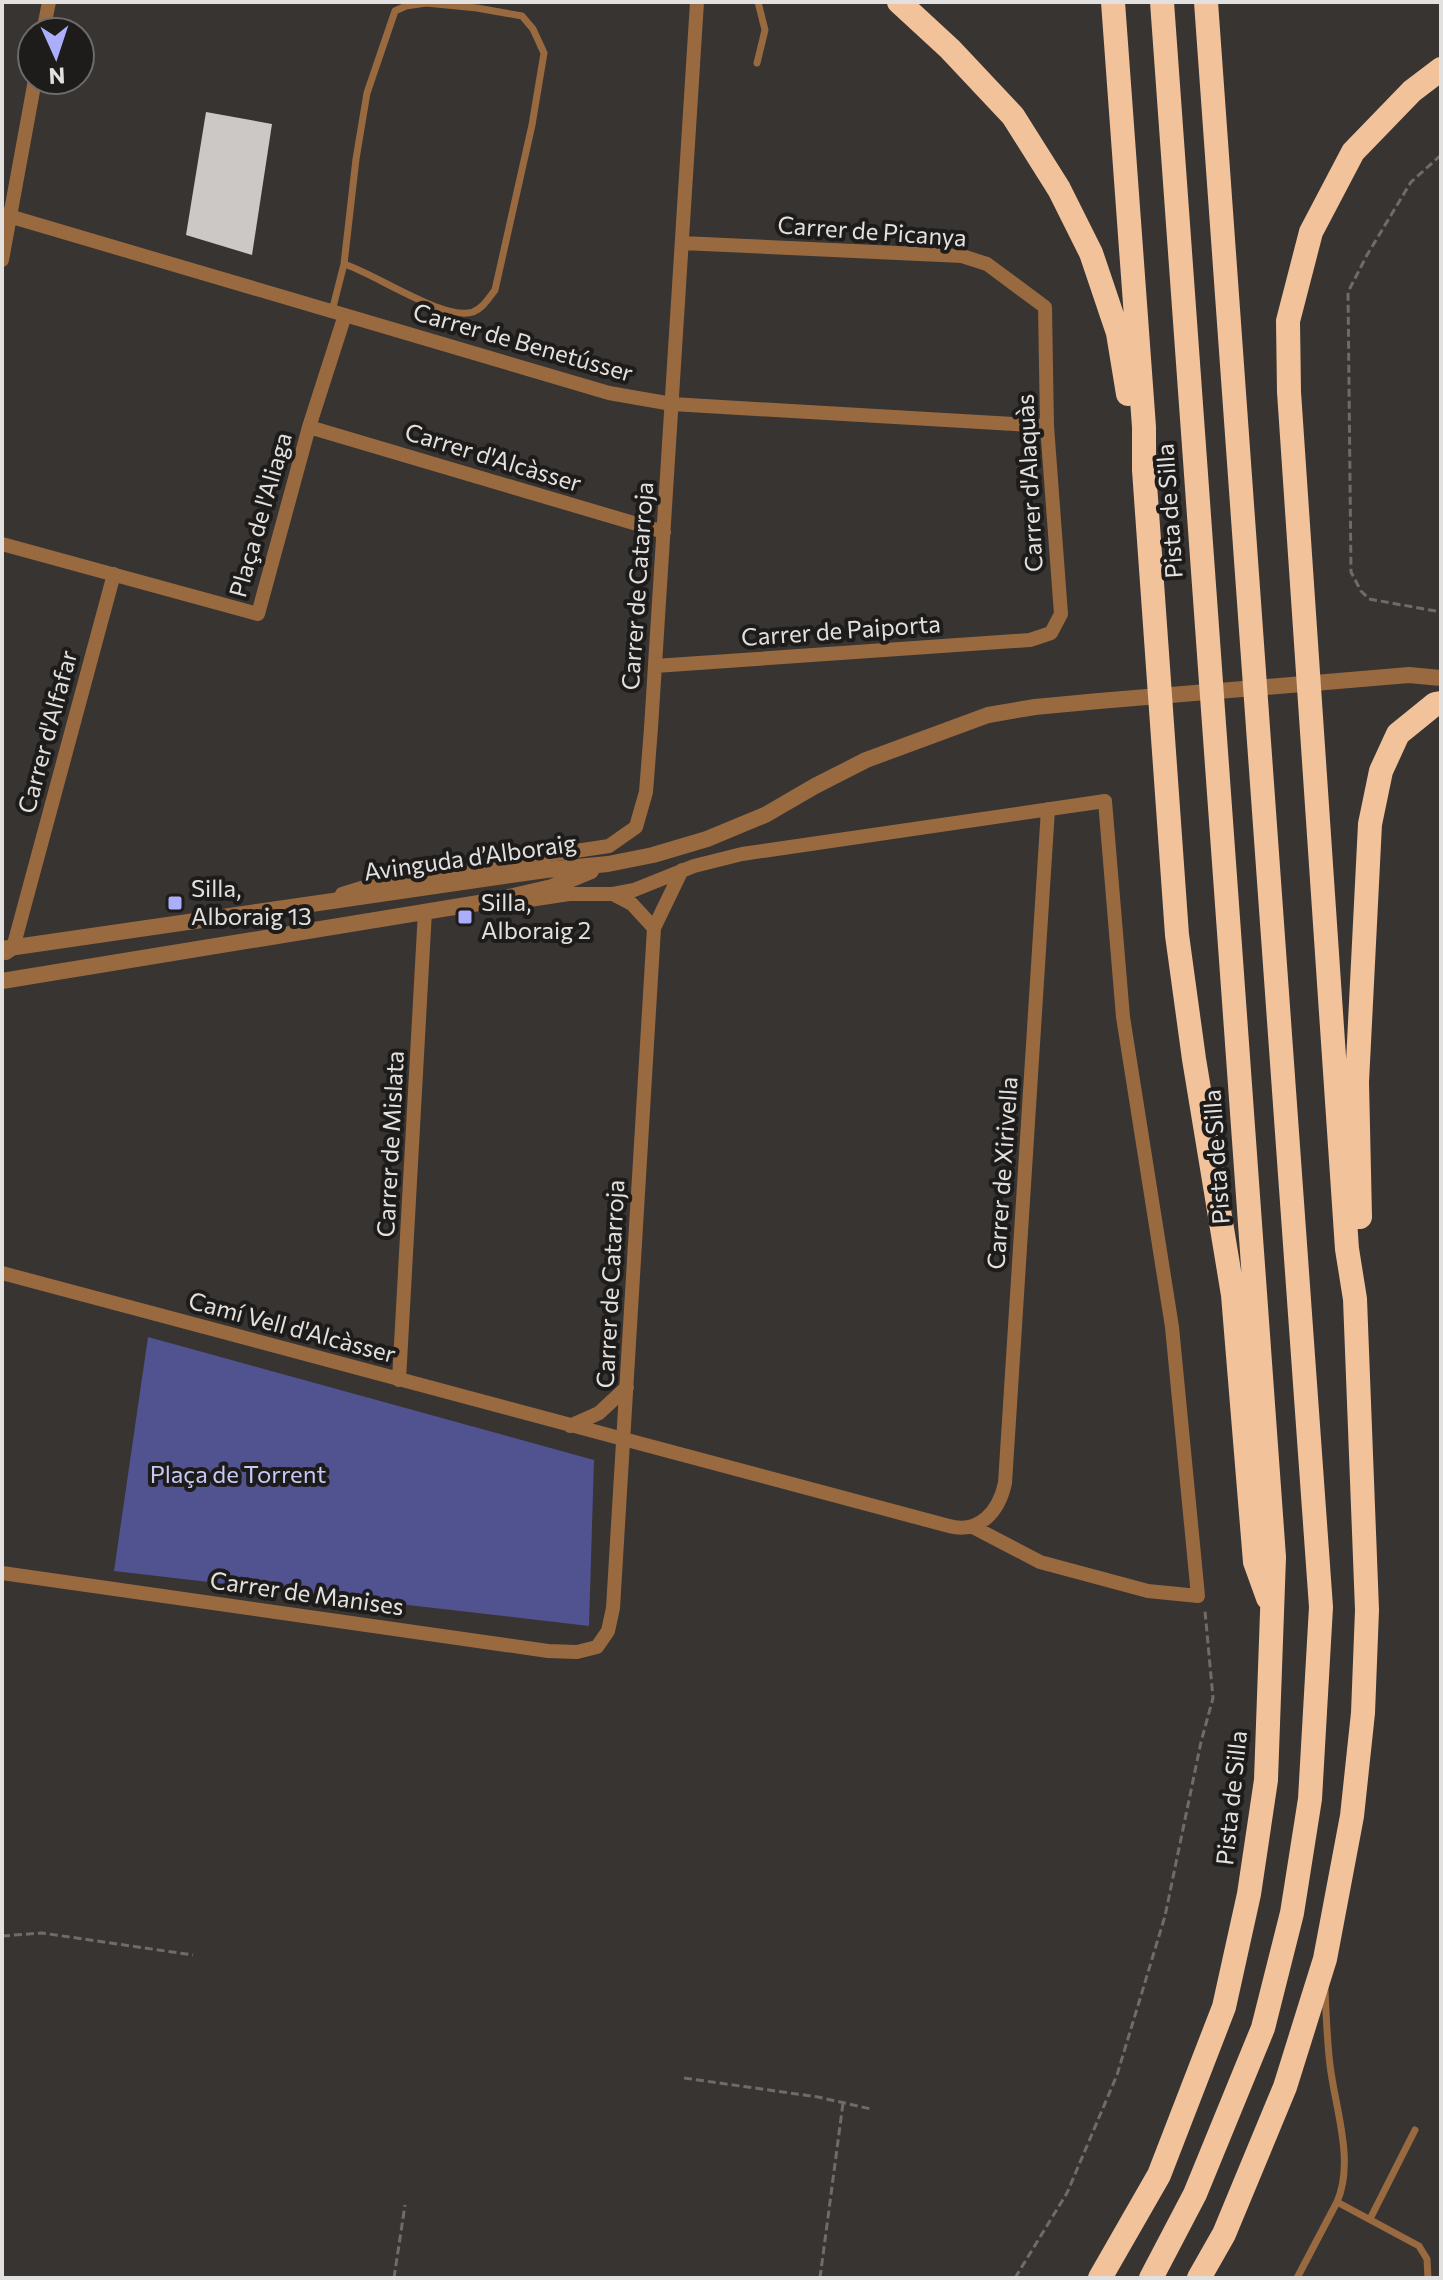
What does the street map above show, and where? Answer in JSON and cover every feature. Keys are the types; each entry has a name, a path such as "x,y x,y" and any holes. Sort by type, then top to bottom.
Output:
{"highway":[{"path":"899,2 950,49 1013,116 1059,189 1091,253 1118,333 1144,470"},
{"path":"1113,2 1177,935 1233,1295 1255,1562 1273,1610"},
{"name":"Pista de Silla","path":"1100,2278 1159,2175 1224,2007 1249,1894 1266,1780 1273,1610 1273,1541 1162,2"},
{"path":"1151,2278 1195,2194 1263,2028 1292,1913 1310,1799 1321,1607 1206,2"},
{"path":"1199,2278 1224,2234 1285,2087 1325,1959 1352,1816 1363,1713 1367,1610 1355,1299 1346,1234 1289,392 1288,321 1311,232 1353,152 1412,91 1441,69"},
{"path":"1355,1299 1361,1250 1357,1082 1370,824 1381,771 1398,734 1435,704 1441,703"}],"street":[{"name":"Carrer de Catarroja","path":"304,906 391,879 609,846 636,827 646,792 697,2"},
{"path":"2,260 6,215 32,96"},
{"name":"Carrer de Benetússer","path":"6,215 609,393 672,404 1047,426"},
{"name":"Carrer de Picanya","path":"682,243 962,256 987,264 1045,307"},
{"name":"Carrer d'Alaquàs","path":"1030,640 1051,633 1061,614 1047,426 1045,307"},
{"name":"Plaça de l'Aliaga","path":"2,544 258,614 338,313"},
{"name":"Carrer d'Alcàsser","path":"309,427 664,532"},
{"name":"Carrer d'Alfafar","path":"6,951 114,574"},
{"name":"Carrer de Paiporta","path":"655,666 1030,640"},
{"path":"608,864 707,839 765,815 866,760 988,715 1035,707 1409,675 1441,678"},
{"path":"463,906 569,894 613,894 647,886 682,870 742,854 1105,801 1123,1017 1172,1327 1198,1596 1148,1591 1040,1562 973,1527"},
{"name":"Carrer de Xirivella","path":"973,1527 995,1510 1005,1483 1048,809"},
{"name":"Avinguda d’Alboraig","path":"6,951 546,870 608,864"},
{"name":"Avinguda d’Alboraig","path":"2,981 463,906 552,887 608,864"},
{"name":"Carrer de Catarroja","path":"603,1641 613,1608 654,928 682,870"},
{"path":"613,894 643,914 654,928"},
{"name":"Carrer de Mislata","path":"399,1380 425,911"},
{"name":"Camí Vell d'Alcàsser","path":"2,1273 957,1528 973,1527"},
{"path":"570,1426 599,1413 627,1387"},
{"name":"Carrer de Manises","path":"2,1573 548,1651 588,1651 603,1641"}],"lane":[{"path":"757,63 765,30 758,2"},
{"path":"338,313 356,159 367,93 395,11 426,3 522,16 533,29 544,53 532,125 495,290 483,306 469,313 447,311 361,269 344,264"},
{"path":"1297,2278 1337,2202 1345,2176 1330,2065 1325,1959"},
{"path":"1370,2219 1415,2130"},
{"path":"1337,2202 1419,2246 1427,2259 1428,2278"}],"path":[{"path":"1441,155 1411,182 1348,292 1351,572 1369,599 1441,612"},
{"path":"1015,2278 1067,2193 1117,2075 1165,1916 1213,1698 1204,1607 1198,1596"},
{"path":"2,1936 42,1933 193,1955"},
{"path":"684,2078 844,2102 871,2109"},
{"path":"820,2278 844,2102"},
{"path":"394,2278 405,2205"}],"green space":[{"name":"Plaça de Torrent","path":"148,1337 594,1460 589,1626 114,1571"}],"building":[{"path":"206,112 272,124 252,255 186,235"}],"place":[{"name":"Silla, Alboraig 13","path":"175,903"},
{"name":"Silla, Alboraig 2","path":"465,917"}]}
